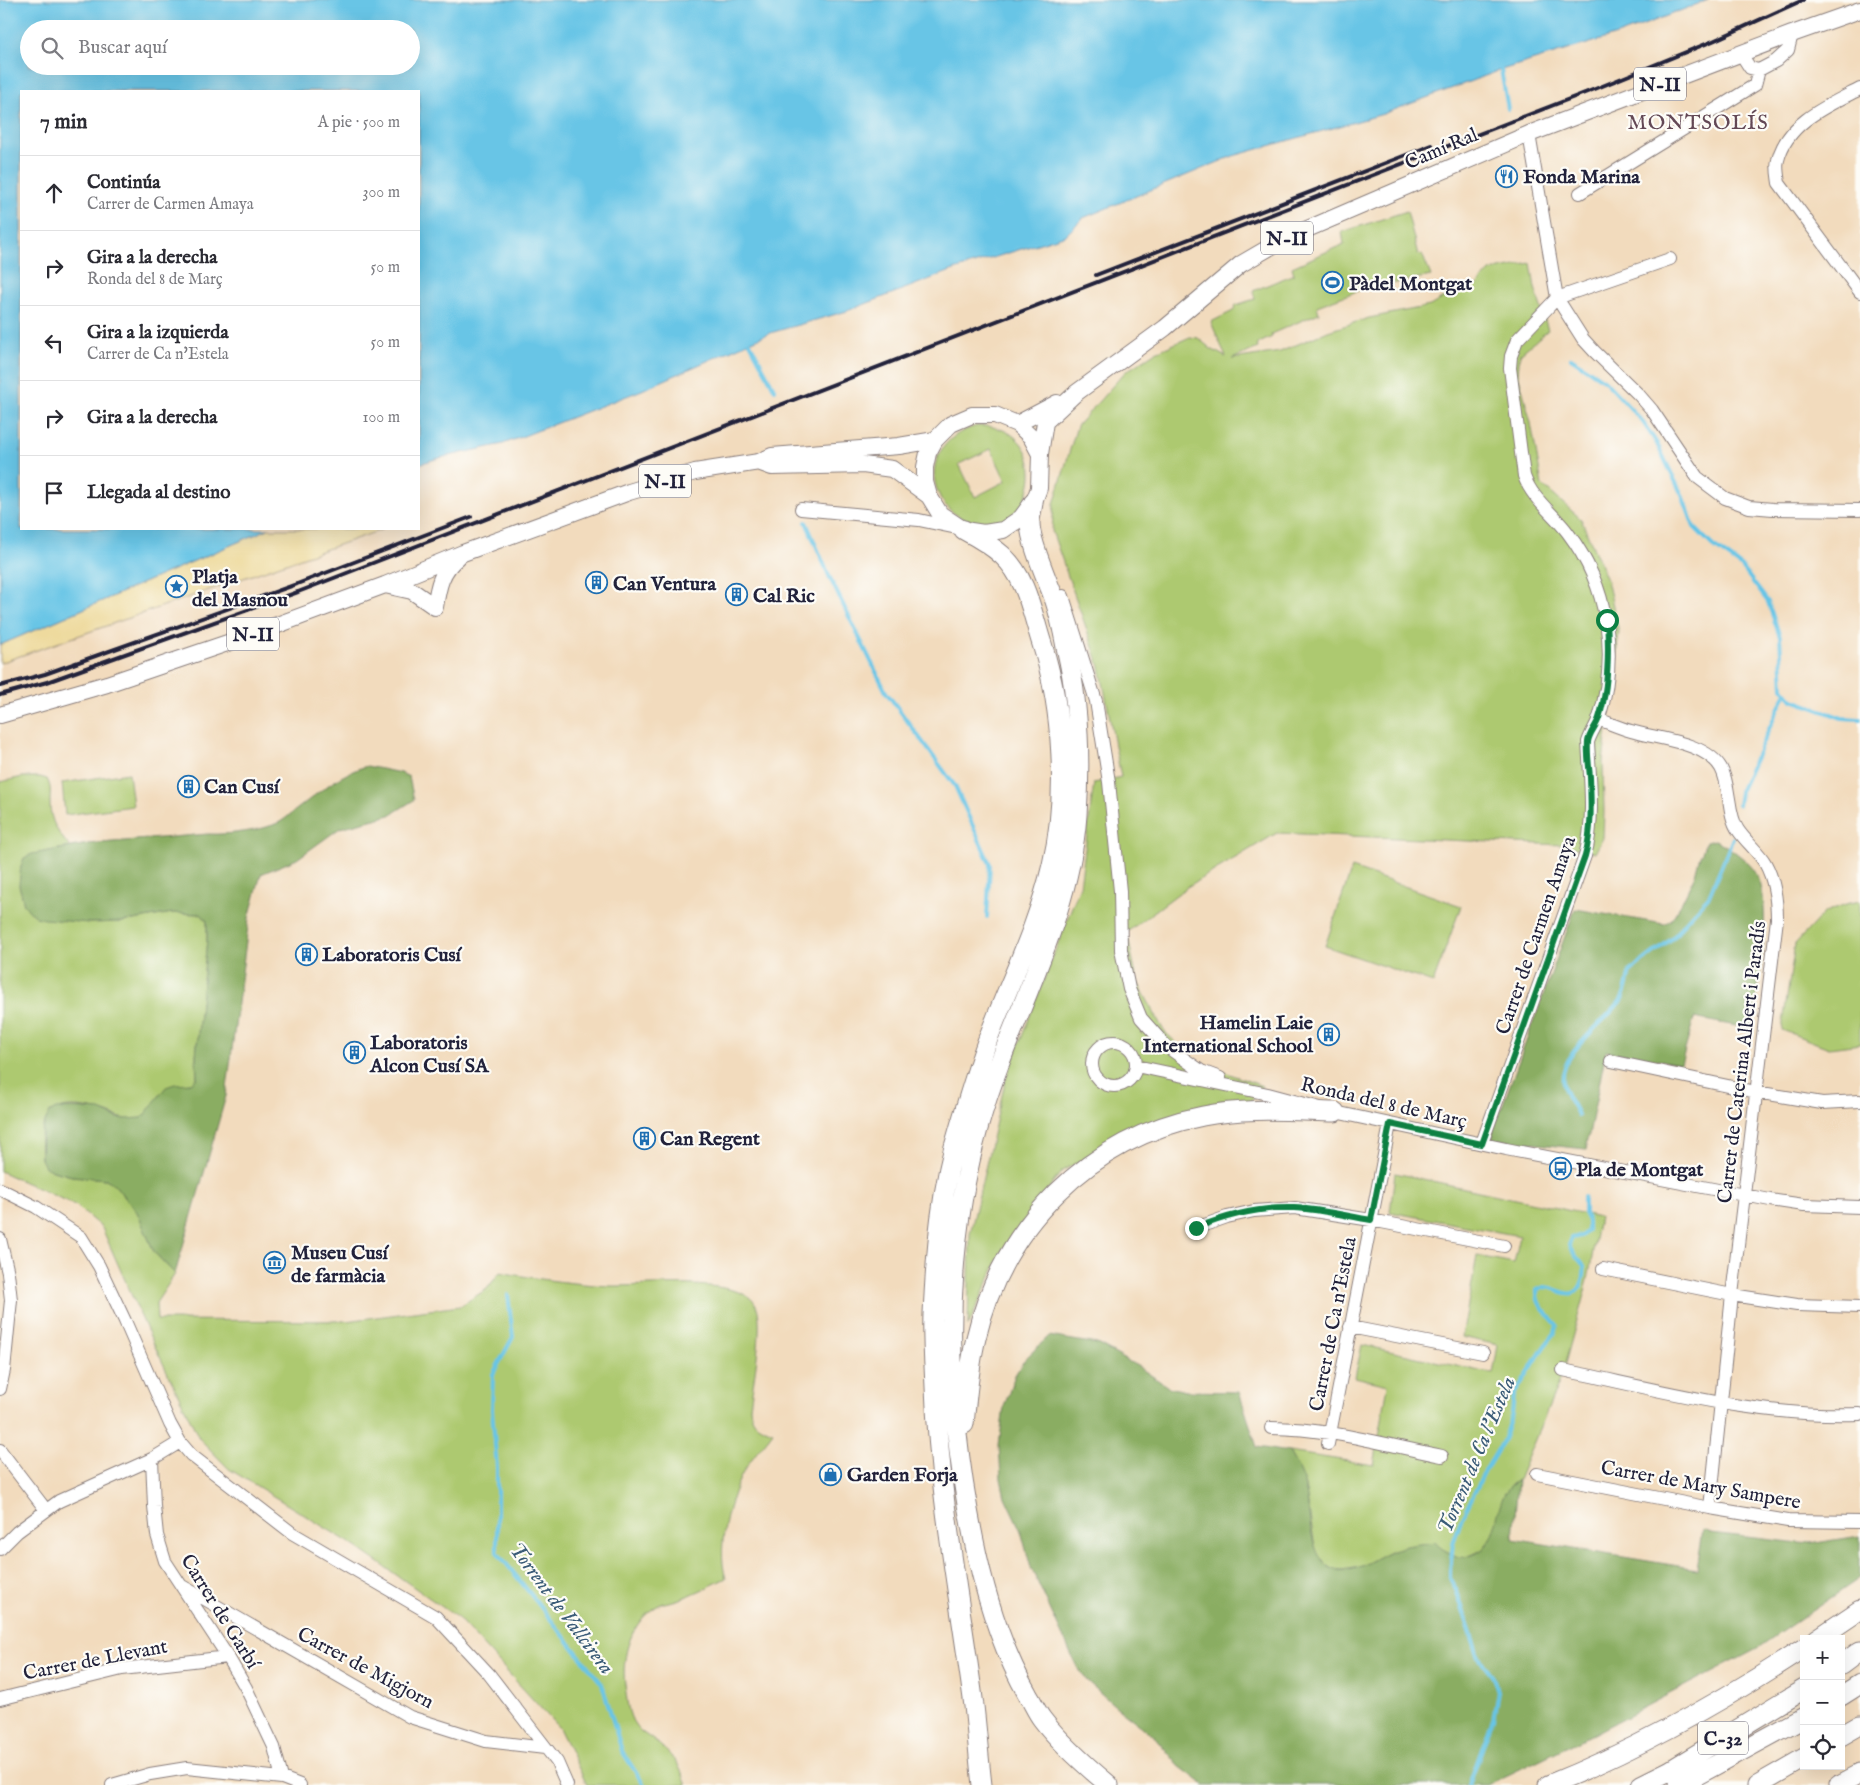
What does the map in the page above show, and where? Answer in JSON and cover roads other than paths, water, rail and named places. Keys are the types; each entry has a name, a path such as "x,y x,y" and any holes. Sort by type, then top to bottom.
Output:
{"highway":[{"path":"1034,503 1030,522 1031,528 1056,606 1072,676 1080,761 1077,813 1070,865 1060,903 987,1099 971,1156 962,1198 956,1245 952,1308 953,1399 969,1519 983,1582 1001,1638 1020,1682 1041,1718 1075,1757 1109,1785"},
{"path":"964,530 1002,554 1014,568 1027,594 1046,658 1054,698 1060,747 1058,832 1052,866 1038,914 991,1030 958,1129 940,1223 936,1263 932,1319 938,1442 948,1529 974,1708 982,1785"},
{"path":"961,1465 972,1358 976,1337 993,1288 1016,1242 1039,1212 1069,1180 1105,1153 1127,1141 1158,1128 1187,1119 1226,1113 1336,1112"},
{"path":"1823,1635 1860,1610"},
{"path":"1548,1785 1653,1738 1748,1685 1800,1651"},
{"path":"1845,1661 1860,1651"},
{"path":"1845,1693 1860,1684"},
{"name":"C-32","path":"1641,1785 1669,1771 1800,1691"},
{"path":"974,1708 995,1785"},
{"path":"1679,1785 1800,1718"},
{"path":"1845,1734 1860,1725"},
{"path":"1757,1785 1800,1760"},
{"path":"1839,1785 1860,1774"}],"main road":[{"name":"Camí Ral","path":"1076,393 1165,328 1241,264 1284,239 1528,134 1860,10"},
{"name":"N-II","path":"1017,424 1076,393"},
{"name":"N-II","path":"1040,454 1031,437 1017,424 995,415 972,415 951,424 935,440 928,453 925,467 925,482 929,496 940,514 964,530 984,533 1003,530 1021,518 1034,503 1039,488 1040,454 1045,422 1076,393"},
{"name":"N-II","path":"0,715 107,684 260,631 385,585 463,552 629,492 694,472 759,462 772,456 900,446 935,440"},
{"name":"N-II","path":"759,462 772,467 863,465 892,469 929,496"},
{"path":"385,585 412,591 435,607 440,581 449,564 463,552"}],"street":[{"path":"1741,54 1750,68 1760,70 1776,61 1788,50 1792,34"},
{"path":"1580,194 1755,85 1760,70"},
{"path":"1860,89 1813,114 1784,141 1777,162 1779,183 1860,292"},
{"path":"1528,134 1557,298 1583,339 1639,395 1662,424 1697,477 1715,492 1737,504 1749,507 1860,510"},
{"path":"1557,298 1670,260"},
{"name":"Carrer de Carmen Amaya","path":"1482,1144 1585,856 1591,821 1588,742 1592,729 1598,720 1606,686 1607,620 1599,591 1585,560 1568,533 1532,493 1527,484 1524,476 1510,368 1511,356 1517,340 1557,298"},
{"path":"801,509 919,520 964,530"},
{"path":"919,520 940,514"},
{"path":"1042,565 1064,598 1096,701 1109,782 1120,892 1121,950 1129,989 1141,1018 1166,1046 1201,1071 1268,1094"},
{"name":"Carrer de Caterina Albert i Paradís","path":"1598,720 1630,731 1682,743 1710,756 1720,767 1737,829 1765,862 1770,876 1777,918 1732,1295 1710,1508"},
{"path":"1611,1061 1756,1092 1822,1103 1860,1101"},
{"name":"Ronda del 8 de Març","path":"1136,1066 1268,1094 1336,1112 1482,1144 1804,1206 1860,1207"},
{"name":"Carrer de Ca n'Estela","path":"1329,1439 1390,1124"},
{"path":"0,1189 36,1207 80,1237 99,1266 170,1424 180,1442 191,1455 292,1533 436,1617 490,1674 557,1762 568,1785"},
{"path":"1196,1228 1227,1217 1254,1211 1295,1208 1371,1220 1504,1246"},
{"path":"0,1239 8,1273 11,1300 4,1325 4,1370 0,1389"},
{"path":"1603,1269 1732,1295 1797,1305 1860,1307"},
{"path":"1350,1327 1483,1353"},
{"path":"1563,1370 1721,1403 1775,1410 1860,1414"},
{"path":"1270,1428 1293,1428 1329,1439 1442,1456"},
{"path":"0,1549 17,1532 59,1501 152,1459 180,1442"},
{"path":"0,1450 46,1510"},
{"name":"Carrer de Garbí","path":"152,1459 157,1535 165,1561 228,1656 246,1688 274,1747 282,1778"},
{"name":"Carrer de Mary Sampere","path":"1537,1474 1710,1508 1788,1521 1860,1522"},
{"name":"Carrer de Migjorn","path":"182,1586 410,1717 486,1741 545,1748"},
{"name":"Carrer de Llevant","path":"0,1698 122,1669 228,1656"},
{"path":"112,1785 150,1774 187,1768 282,1778 300,1785"}],"water":[{"path":"0,0 1708,0 1620,34 1501,70 1383,114 1233,156 1083,218 1066,235 951,271 847,311 770,333 642,390 503,444 420,464 420,90 20,90 20,530 266,530 0,645"}],"waterway":[{"path":"1501,70 1508,109"},
{"path":"750,343 775,390"},
{"path":"1571,358 1605,381 1642,421 1656,442 1682,495 1694,527 1713,546 1741,566 1768,602 1780,637 1783,688 1793,700 1842,718 1860,719"},
{"path":"806,522 829,576 886,692 955,786 990,864 987,917"},
{"name":"Torrent de Ca l'Estela","path":"1738,805 1740,792 1786,692"},
{"name":"Torrent de Ca l'Estela","path":"1578,1115 1563,1083 1563,1072 1568,1061 1584,1039 1621,1000 1626,990 1630,971 1674,937 1709,896 1733,838"},
{"name":"Torrent de Ca l'Estela","path":"1469,1785 1493,1718 1498,1692 1493,1677 1483,1664 1476,1649 1457,1592 1450,1578 1453,1543 1462,1518 1485,1471 1503,1441 1512,1413 1514,1395 1555,1333 1557,1325 1540,1305 1537,1290 1545,1287 1570,1293 1579,1289 1582,1283 1584,1267 1569,1245 1572,1238 1581,1236 1588,1230 1588,1221 1584,1213 1584,1197"},
{"name":"Torrent de Vallcirera","path":"508,1295 513,1337 493,1374 492,1410 497,1467 497,1552 602,1684 622,1751 644,1785"}],"railway":[{"path":"0,695 47,682 298,592 1595,89 1713,41 1803,0"},
{"path":"1096,275 1432,145"},
{"path":"0,686 45,674 297,584 471,517"}],"place":[{"name":"Fonda Marina","path":"1507,176"},
{"name":"Pàdel Montgat","path":"1333,283"},
{"name":"Can Ventura","path":"597,583"},
{"name":"Platja del Masnou","path":"176,587"},
{"name":"Cal Ric","path":"737,595"},
{"name":"Can Cusí","path":"188,786"},
{"name":"Laboratoris Cusí","path":"306,954"},
{"name":"Hamelin Laie International School","path":"1329,1034"},
{"name":"Laboratoris Alcon Cusí SA","path":"354,1053"},
{"name":"Can Regent","path":"644,1138"},
{"name":"Pla de Montgat","path":"1560,1169"},
{"name":"Museu Cusí de farmàcia","path":"275,1263"},
{"name":"Garden Forja","path":"831,1474"}],"district":[{"name":"MONTSOLÍS","path":"1698,122"}]}
